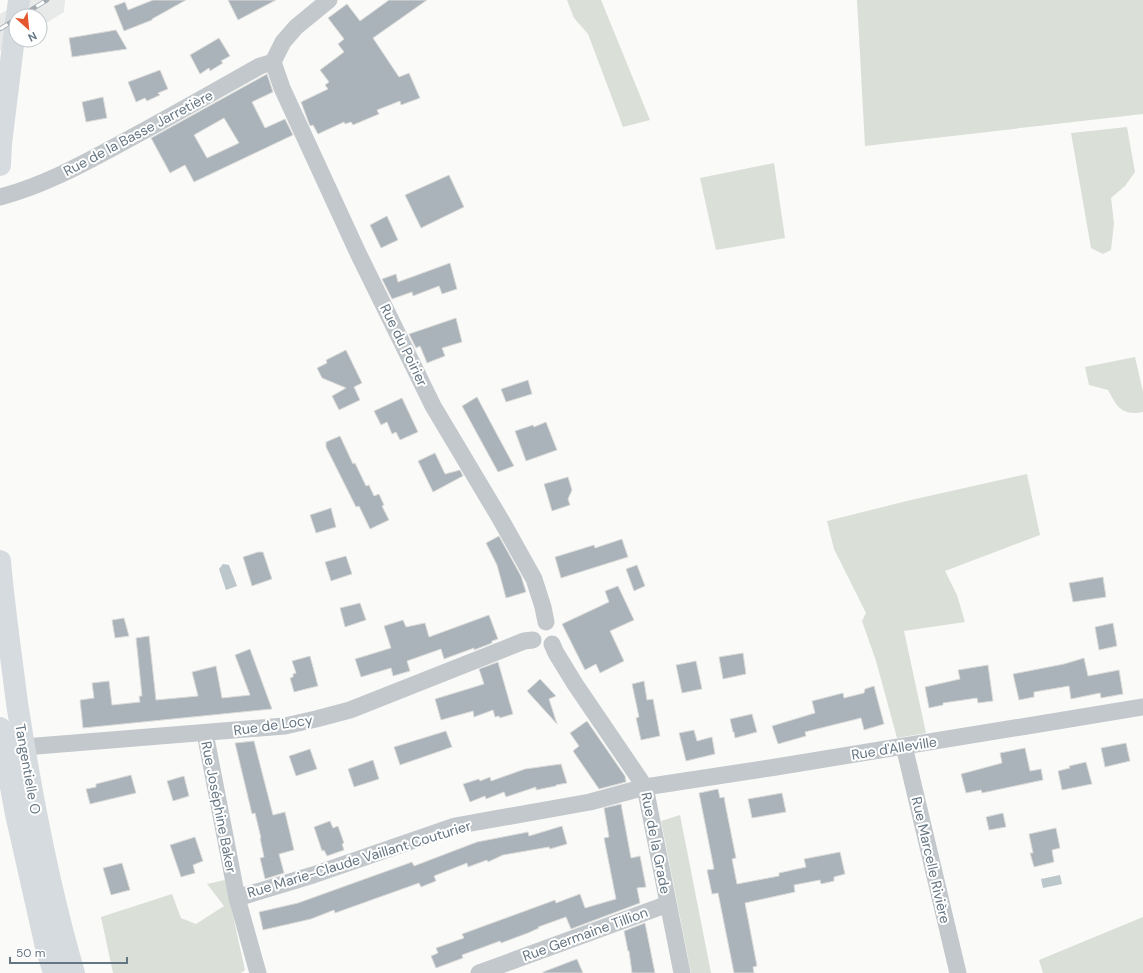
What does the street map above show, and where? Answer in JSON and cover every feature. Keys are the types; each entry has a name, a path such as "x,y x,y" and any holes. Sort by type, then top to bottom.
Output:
{"main road":[{"path":"0,165 1,144 12,48"},
{"name":"Tangentielle O","path":"0,561 4,610 22,735 35,811 65,942 74,973"},
{"name":"Tangentielle O","path":"0,728 16,814 46,947 54,973"}],"street":[{"path":"273,62 282,42 296,27 329,0"},
{"name":"Rue de la Basse Jarretière","path":"0,197 62,174 153,126 260,66 273,62"},
{"name":"Rue du Poirier","path":"273,62 286,95 358,253 433,406 501,520 534,579 544,607 546,622"},
{"path":"546,622 553,625 556,631 556,638 549,646 540,646 533,640 533,628 538,623 546,622"},
{"name":"Rue de Locy","path":"0,749 285,726 343,712 524,642 533,640"},
{"name":"Rue de la Grade","path":"552,644 575,684 645,786 682,973"},
{"name":"Rue d'Alleville","path":"645,786 706,778 1143,707"},
{"name":"Rue Joséphine Baker","path":"205,733 237,898 258,973"},
{"name":"Rue Marcelle Rivière","path":"904,746 958,973"},
{"name":"Rue Marie-Claude Vaillant Couturier","path":"237,898 313,875 455,826 590,802 645,786"},
{"name":"Rue Germaine Tillion","path":"479,973 668,904"}],"shaded area":[{"path":"23,0 65,0 64,12 48,22 48,8 10,8"},
{"path":"567,0 601,0 650,120 623,127 588,34 574,18"},
{"path":"857,0 1143,0 1143,114 865,146"},
{"path":"8,9 8,46 0,51 0,14"},
{"path":"1127,127 1135,172 1125,186 1111,198 1114,223 1111,250 1103,254 1091,248 1071,133"},
{"path":"774,163 785,238 716,250 700,178"},
{"path":"1135,357 1143,392 1143,412 1130,413 1121,409 1117,405 1108,390 1089,385 1085,367"},
{"path":"1027,474 1040,535 945,571 957,595 965,622 904,631 926,733 897,738 876,661 862,621 866,613 834,549 827,521 911,500"},
{"path":"223,564 229,565 237,586 226,590 219,569"},
{"path":"680,815 711,973 691,973 661,821"},
{"path":"1060,875 1062,884 1043,888 1041,879"},
{"path":"225,880 245,970 241,973 113,973 101,917 172,894 181,918 196,924 224,906 207,884"},
{"path":"1143,917 1143,973 1043,973 1039,960"}],"building":[{"path":"153,0 186,0 152,20 124,31 114,6 125,2 128,10"},
{"path":"228,0 276,0 238,20"},
{"path":"389,0 427,0 373,38 399,77 409,73 420,98 401,105 400,101 377,110 379,114 353,125 351,122 345,124 344,122 318,134 313,125 310,126 301,102 328,89 325,85 329,82 320,70 344,52 338,44 344,39 328,18 347,4 360,21"},
{"path":"116,30 127,49 72,57 69,38"},
{"path":"219,38 230,56 221,61 223,63 210,71 209,68 200,74 190,55"},
{"path":"160,70 168,89 158,93 160,95 147,101 145,98 136,102 128,82"},
{"path":"267,74 273,92 252,102 265,128 285,119 293,135 194,182 185,165 170,173 151,138","holes":["224,118 239,143 207,158 194,135"]},
{"path":"103,97 107,118 86,122 82,102"},
{"path":"449,175 464,207 421,228 405,195"},
{"path":"387,216 398,240 381,248 370,225"},
{"path":"450,263 457,289 442,294 439,286 413,296 412,292 392,299 382,279 396,274 398,282"},
{"path":"456,318 462,342 442,348 445,356 427,363 420,346 416,348 409,334"},
{"path":"346,350 362,383 354,387 360,400 339,410 332,396 346,388 322,378 317,368 327,363 326,360"},
{"path":"528,380 532,394 506,402 501,389"},
{"path":"477,397 514,466 498,472 462,406"},
{"path":"402,398 418,432 400,440 396,432 392,434 387,422 381,425 374,411"},
{"path":"546,422 557,450 526,461 515,431 533,425 534,427"},
{"path":"340,436 353,464 355,463 366,486 369,485 374,496 379,494 384,505 382,506 389,520 370,529 359,506 356,507 326,447 326,442"},
{"path":"435,453 445,474 460,470 463,476 433,492 418,461"},
{"path":"568,477 572,490 568,499 570,505 552,511 544,484"},
{"path":"331,508 336,527 316,533 310,515"},
{"path":"499,536 521,576 526,592 506,598 497,565 486,543"},
{"path":"622,539 628,557 561,578 555,557 594,545 595,548"},
{"path":"258,552 263,552 272,579 252,586 243,557"},
{"path":"346,556 352,574 331,581 325,562"},
{"path":"637,565 645,586 634,591 626,569"},
{"path":"1103,577 1106,597 1073,602 1069,583"},
{"path":"618,586 634,620 610,631 624,661 600,673 596,664 585,670 562,624 609,602 605,591"},
{"path":"360,603 366,620 345,627 340,608"},
{"path":"489,615 498,639 492,641 492,643 444,659 441,649 407,661 410,671 393,676 391,668 361,677 355,659 391,648 384,626 403,620 406,627 425,623 429,637"},
{"path":"124,618 129,636 115,638 112,620"},
{"path":"1113,623 1117,646 1099,650 1095,627"},
{"path":"149,636 156,700 198,696 192,672 216,666 222,698 250,695 235,655 250,649 272,709 83,728 80,700 94,698 92,683 109,681 112,705 140,702 139,696 142,696 136,638"},
{"path":"743,653 746,674 723,679 719,657"},
{"path":"310,656 318,686 294,692 290,678 296,673 292,661"},
{"path":"1084,658 1088,676 1119,670 1123,694 1101,698 1100,693 1071,699 1069,686 1034,692 1034,697 1019,700 1013,674 1064,664"},
{"path":"696,661 702,689 682,693 676,665"},
{"path":"498,662 513,714 500,718 499,716 495,717 493,710 474,717 473,711 441,720 435,699 484,684 479,669"},
{"path":"988,665 993,701 978,703 977,698 943,703 943,705 929,708 925,687 960,679 958,670"},
{"path":"540,679 556,696 549,699 557,724 527,691"},
{"path":"644,681 647,700 653,699 660,736 641,740 636,718 639,717 632,684"},
{"path":"874,686 884,724 864,730 861,718 805,732 806,736 778,744 772,726 815,713 812,701 843,693 844,698 864,693 865,689"},
{"path":"752,714 757,732 735,738 730,719"},
{"path":"587,721 625,776 626,782 599,789 573,751 579,746 570,733"},
{"path":"694,730 697,741 712,737 715,754 686,761 679,733"},
{"path":"446,731 452,747 400,765 394,747"},
{"path":"254,741 273,815 285,812 294,850 279,854 284,873 265,879 260,858 264,857 261,838 255,813 252,814 235,743"},
{"path":"1126,743 1130,761 1105,767 1101,748"},
{"path":"1025,748 1030,771 1041,769 1043,780 982,793 981,790 966,793 961,774 1002,763 1000,753"},
{"path":"310,749 317,769 296,776 289,756"},
{"path":"373,760 379,779 354,787 348,769"},
{"path":"1086,762 1092,784 1062,790 1058,771 1070,768 1069,766"},
{"path":"561,764 567,783 536,790 536,787 506,797 504,792 486,799 485,796 470,802 463,784 479,779 480,781 490,777 491,781 525,769"},
{"path":"131,775 136,793 90,804 86,789 96,787 96,784"},
{"path":"184,776 189,796 173,801 167,781"},
{"path":"718,789 720,798 724,797 736,858 732,859 737,884 779,876 779,873 806,867 804,859 840,852 845,874 834,877 834,881 821,884 820,880 794,885 795,892 745,903 757,966 753,967 754,973 734,973 718,893 712,894 707,870 714,869 699,793"},
{"path":"782,793 786,812 752,818 748,799"},
{"path":"621,804 631,858 640,856 646,887 637,888 640,903 571,929 566,917 501,943 500,941 462,955 463,958 436,968 431,956 438,953 436,948 464,938 462,934 555,900 556,903 580,894 585,908 616,899 604,838 609,837 604,808"},
{"path":"1003,813 1006,827 989,830 986,817"},
{"path":"330,821 333,828 338,826 344,843 342,844 344,850 327,856 324,850 322,851 314,827"},
{"path":"562,826 567,844 550,849 549,847 503,855 488,862 487,860 468,867 467,863 434,876 436,881 421,887 419,883 335,913 334,910 311,919 263,930 259,912 298,903 412,862 414,866 477,842 528,832 529,836"},
{"path":"1056,828 1060,848 1052,850 1054,862 1034,867 1030,853 1033,853 1029,834"},
{"path":"195,837 203,861 193,865 195,873 181,877 170,845"},
{"path":"122,863 130,890 111,895 103,868"},
{"path":"645,923 655,973 632,973 624,931"},
{"path":"577,959 583,973 543,973 543,972"}],"railway":[{"path":"34,8 47,0"},
{"path":"0,29 8,24"}]}
